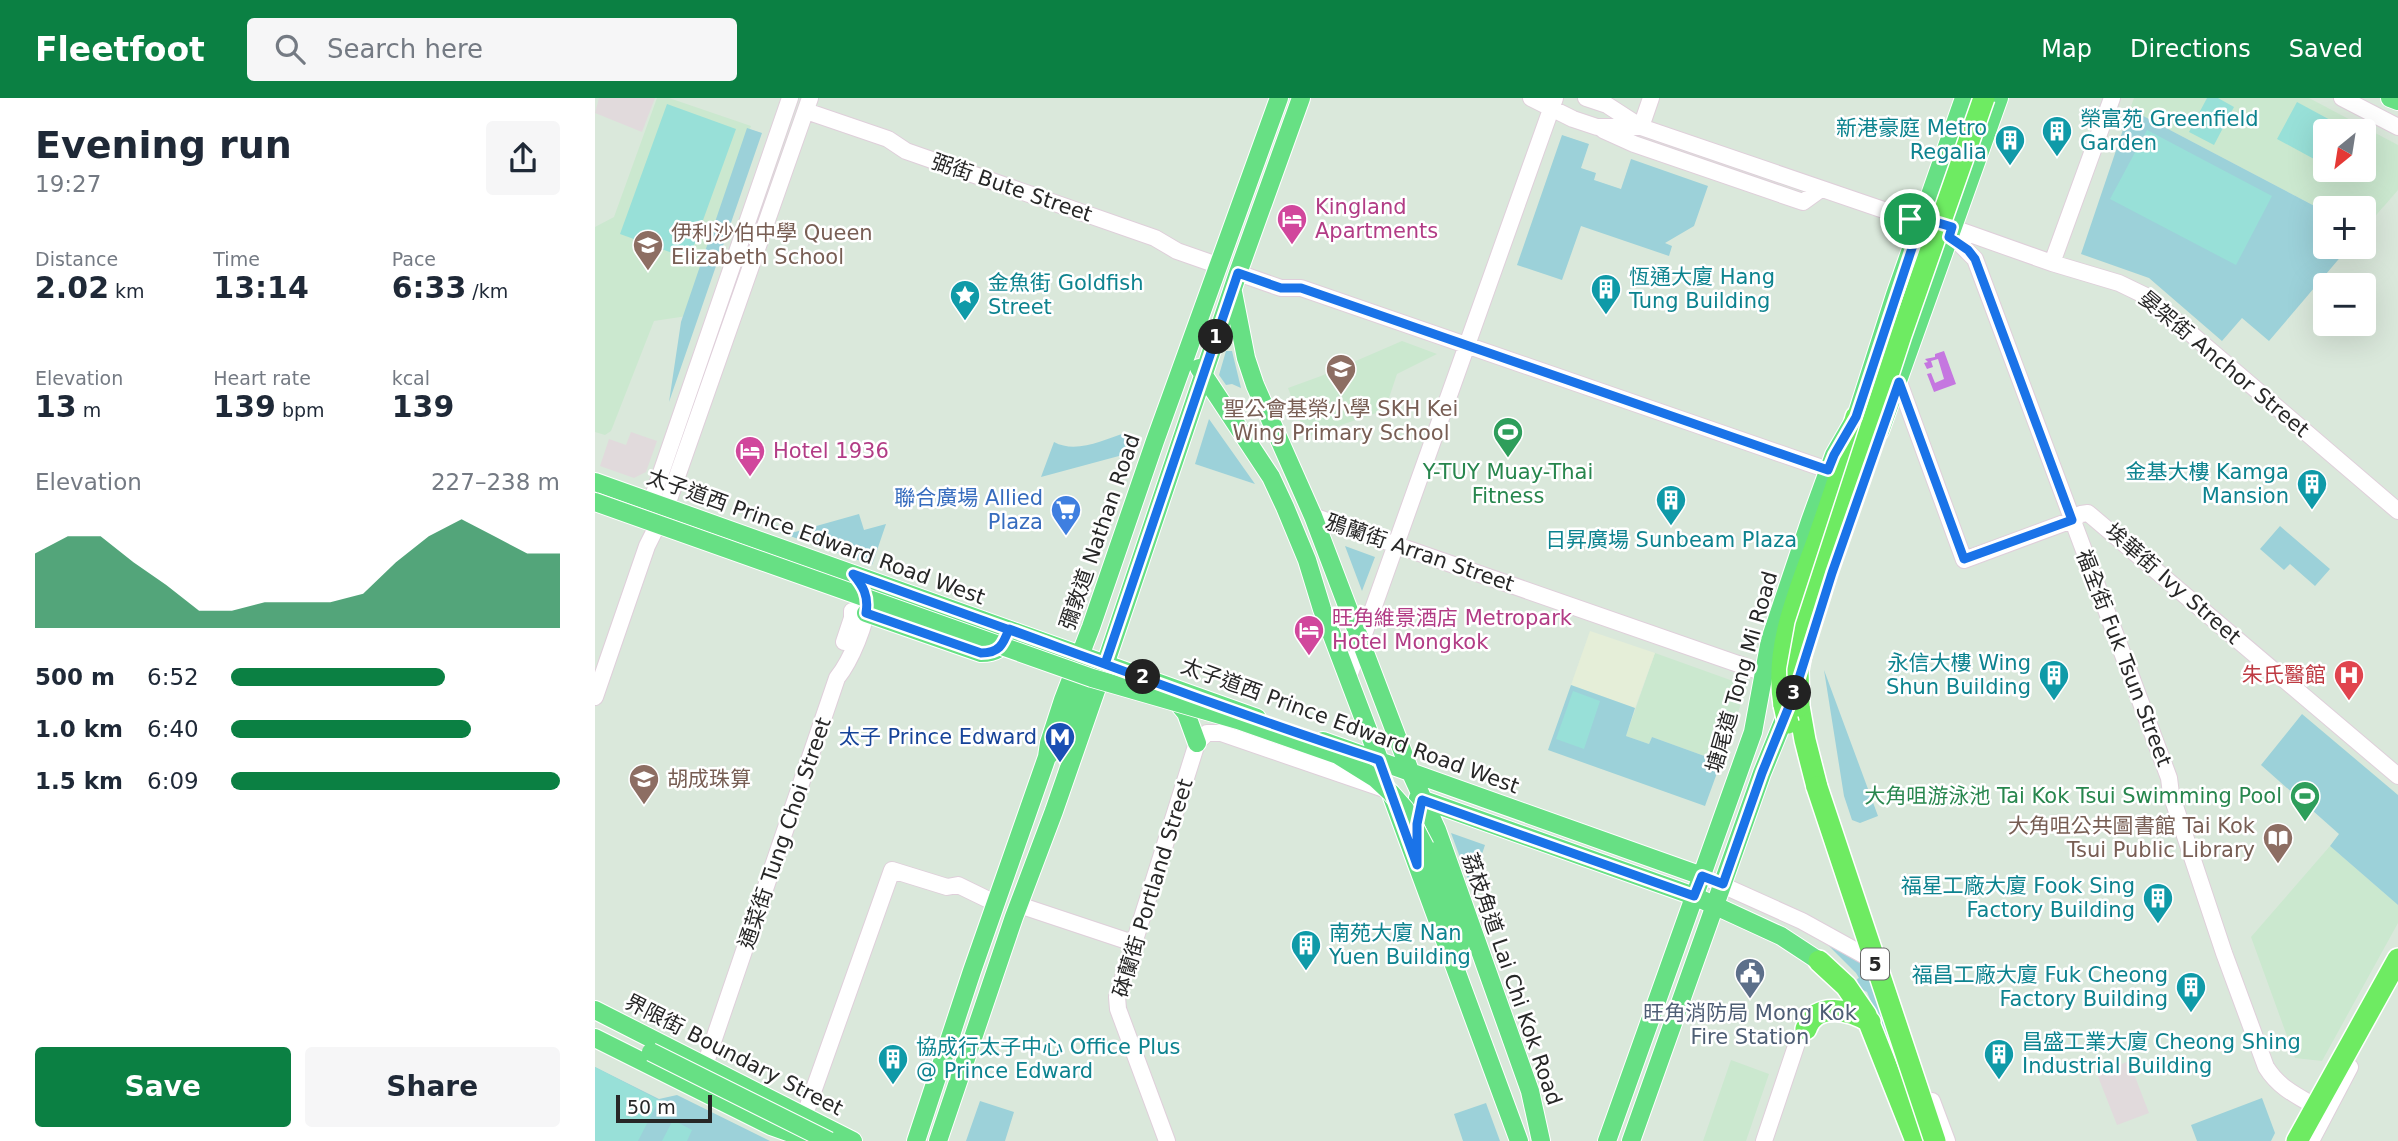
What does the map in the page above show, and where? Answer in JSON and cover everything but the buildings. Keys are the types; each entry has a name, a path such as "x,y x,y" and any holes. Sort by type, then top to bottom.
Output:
{"highway":[{"name":"5","path":"1935,1141 1832,838 1813,772 1799,706 1798,670 1803,640 1901,335 1984,98"},
{"path":"1813,772 1788,723 1780,687 1781,668 1787,632 1835,472 1856,417"},
{"path":"2297,1141 2398,959"},
{"path":"1819,961 1846,986 1872,1027 1916,1141"},
{"path":"1801,1036 1808,1022 1815,1016 1832,1011 1852,1012 1872,1027"}],"main road":[{"name":"彌敦道 Nathan Road","path":"938,1141 1019,905 1055,811 1093,660 1187,351 1279,98"},
{"name":"彌敦道 Nathan Road","path":"916,1141 988,900 1047,757 1061,706 1093,660 1204,374 1301,98"},
{"path":"1856,417 1917,221 1964,98"},
{"path":"1631,1141 1762,773 1794,694 1832,573 1999,98"},
{"path":"2390,98 2398,102"},
{"name":"荔枝角道 Lai Chi Kok Road","path":"1235,281 1246,358 1255,385 1313,516 1410,771 1441,839 1531,1091 1540,1138"},
{"path":"1187,351 1271,477 1285,507 1307,560 1322,610 1519,1141"},
{"name":"塘尾道 Tong Mi Road","path":"1608,1141 1753,732 1770,640 1835,472"},
{"name":"太子道西 Prince Edward Road West","path":"595,482 1702,876"},
{"name":"荔枝角道 Lai Chi Kok Road","path":"595,502 1092,678 1238,720 1328,751 1357,765 1391,793 1416,828 1515,1095 1540,1138"},
{"path":"757,575 767,560 783,549"},
{"path":"859,612 981,653 992,653 1000,649 1009,629"},
{"path":"1159,682 1186,713 1197,743"},
{"path":"1390,790 1694,896 1781,936 1819,961"},
{"path":"1417,865 1417,824 1422,800"},
{"name":"界限街 Boundary Street","path":"595,1010 853,1141"},
{"path":"595,1023 829,1141"},
{"name":"界限街 Boundary Street","path":"595,1038 771,1126 813,1141"}],"street":[{"path":"595,697 647,546 790,98"},
{"path":"1531,98 1554,103 1573,119 1635,144 1803,202 1821,189"},
{"path":"1586,98 1607,105 1641,127"},
{"path":"1641,127 1651,98"},
{"path":"2052,263 2112,98"},
{"path":"2341,98 2398,127"},
{"path":"1349,679 1554,103"},
{"path":"658,505 808,105"},
{"name":"弼街 Bute Street","path":"808,105 887,139 906,151 1155,238 1177,251 1217,265"},
{"path":"1597,127 1641,127"},
{"name":"晏架街 Anchor Street","path":"1641,127 1917,221 2119,283 2148,297 2398,511"},
{"name":"福全街 Fuk Tsun Street","path":"1951,232 1975,259 2169,778 2171,794 2224,953 2266,1067 2281,1085 2311,1104"},
{"path":"1235,281 1281,288 1301,288 1835,472"},
{"path":"1899,382 1964,559 2072,520"},
{"name":"埃華街 Ivy Street","path":"2072,520 2085,513 2098,520 2398,775"},
{"name":"鴉蘭街 Arran Street","path":"1313,516 1764,674"},
{"path":"853,574 866,593 868,604 859,612"},
{"name":"通菜街 Tung Choi Street","path":"705,1067 837,678 848,665 859,612"},
{"path":"1197,743 1207,733 1221,733 1390,790"},
{"name":"砵蘭街 Portland Street","path":"1167,1141 1118,1009 1117,997 1197,743"},
{"path":"804,1116 892,870 947,887 958,885 988,900"},
{"name":"太子道西 Prince Edward Road West","path":"1702,876 1847,944 1879,964 1887,975 1947,1141"},
{"path":"1019,905 1133,943"},
{"path":"2290,1141 2398,949"},
{"path":"2311,1141 2398,979"},
{"path":"1764,1141 1801,1036"},
{"path":"681,1083 696,1081 705,1067"}],"shaded area":[{"path":"599,98 655,98 642,132 595,113"},
{"name":"伊利沙伯中學 Queen Elizabeth School","path":"657,98 669,98 751,126 687,316 654,321 611,431 605,435 595,432 595,227 614,217"},
{"path":"2134,98 2309,98 2349,119 2313,119 2313,182 2377,182 2377,134 2398,145 2398,190 2376,215 2376,196 2313,196 2313,205 2130,109"},
{"path":"2207,98 2218,98 2234,107 2214,145 2189,132"},
{"path":"2297,102 2328,119 2313,119 2313,158 2277,139"},
{"path":"667,104 736,129 689,259 620,234"},
{"path":"2130,109 2313,205 2313,259 2339,259 2327,273 2313,273 2313,289 2269,341 2242,318 2222,341 2149,278 2081,254"},
{"path":"747,128 762,133 669,402 681,322"},
{"path":"2147,130 2272,196 2236,265 2110,199"},
{"path":"1562,135 1589,144 1581,168 1596,173 1594,180 1621,189 1631,159 1708,186 1694,226 1665,243 1672,246 1669,256 1581,226 1562,280 1517,265"},
{"name":"聖公會基榮小學 SKH Kei Wing Primary School","path":"1402,341 1437,354 1397,374 1385,410 1306,437 1288,388"},
{"path":"1226,351 1232,351 1241,388 1232,384 1226,385 1219,375"},
{"path":"1944,351 1956,384 1934,392 1927,374 1931,373 1935,383 1944,379 1938,359 1931,361 1933,367 1927,369 1924,363 1928,362 1925,359"},
{"path":"1209,419 1255,484 1195,464"},
{"path":"631,432 657,441 646,472 634,478 600,466 609,439 626,445"},
{"path":"1125,433 1133,444 1130,453 1041,477 1054,442 1071,447 1080,446"},
{"path":"859,514 864,530 886,524 872,565 773,530 775,525 795,532"},
{"path":"2280,526 2330,569 2315,586 2290,564 2284,570 2260,549"},
{"path":"1345,546 1375,557 1362,591"},
{"path":"1590,631 1655,653 1635,708 1571,685"},
{"path":"1655,653 1747,686 1721,762 1652,737 1649,744 1626,736"},
{"path":"1824,670 1878,816 1860,823 1852,820 1844,796"},
{"path":"1571,685 1635,708 1626,736 1649,744 1652,737 1721,762 1705,806 1548,750"},
{"path":"1573,691 1600,701 1584,749 1556,739"},
{"path":"2302,714 2398,795 2398,905 2330,846 2339,834 2261,765"},
{"path":"1451,833 1485,845 1471,887"},
{"path":"2330,846 2398,905 2398,923 2322,1061 2295,1058 2251,937"},
{"path":"1823,940 1876,967 1905,1047 1892,1052 1867,992 1859,988 1856,973"},
{"path":"1731,1060 1769,1074 1746,1141 1703,1141"},
{"path":"2129,1061 2149,1113 2117,1125 2097,1074"},
{"path":"595,1067 659,1099 677,1095 770,1141 595,1141"},
{"path":"595,1067 659,1100 638,1141 595,1141"},
{"path":"2262,1098 2275,1133 2271,1141 2197,1141 2191,1125"},
{"path":"980,1101 1014,1112 1005,1141 966,1141"},
{"path":"1486,1103 1500,1141 1463,1141 1454,1114"},
{"path":"673,1120 692,1130 687,1141 662,1141"}],"place":[{"name":"榮富苑 Greenfield Garden","path":"2057,158"},
{"name":"新港豪庭 Metro Regalia","path":"2010,167"},
{"name":"Kingland Apartments","path":"1292,246"},
{"name":"伊利沙伯中學 Queen Elizabeth School","path":"648,272"},
{"name":"恆通大廈 Hang Tung Building","path":"1606,316"},
{"name":"金魚街 Goldfish Street","path":"965,322"},
{"name":"聖公會基榮小學 SKH Kei Wing Primary School","path":"1341,396"},
{"name":"Y-TUY Muay-Thai Fitness","path":"1508,459"},
{"name":"Hotel 1936","path":"750,478"},
{"name":"金基大樓 Kamga Mansion","path":"2312,511"},
{"name":"日昇廣場 Sunbeam Plaza","path":"1671,527"},
{"name":"聯合廣場 Allied Plaza","path":"1066,537"},
{"name":"旺角維景酒店 Metropark Hotel Mongkok","path":"1309,657"},
{"name":"永信大樓 Wing Shun Building","path":"2054,702"},
{"name":"朱氏醫館","path":"2349,702"},
{"name":"太子 Prince Edward","path":"1060,764"},
{"name":"胡成珠算","path":"644,806"},
{"name":"大角咀游泳池 Tai Kok Tsui Swimming Pool","path":"2305,823"},
{"name":"大角咀公共圖書館 Tai Kok Tsui Public Library","path":"2278,865"},
{"name":"福星工廠大廈 Fook Sing Factory Building","path":"2158,925"},
{"name":"南苑大廈 Nan Yuen Building","path":"1306,972"},
{"name":"旺角消防局 Mong Kok Fire Station","path":"1750,1000"},
{"name":"福昌工廠大廈 Fuk Cheong Factory Building","path":"2191,1014"},
{"name":"昌盛工業大廈 Cheong Shing Industrial Building","path":"1999,1081"},
{"name":"協成行太子中心 Office Plus @ Prince Edward","path":"893,1086"}],"route":[{"path":"1910,219 1919,227 1856,417 1828,470 1301,288 1281,288 1238,273 1105,664 1009,629 853,574 866,593 866,613 981,653 992,653 1000,649 1009,629 1126,671 1159,682 1343,749 1379,760 1417,865 1416,831 1422,800 1694,896 1702,876 1723,884 1762,773 1794,694 1832,573 1899,382 1964,559 2072,520 1975,259 1968,250 1949,237 1952,227 1922,218 1910,219"}]}
